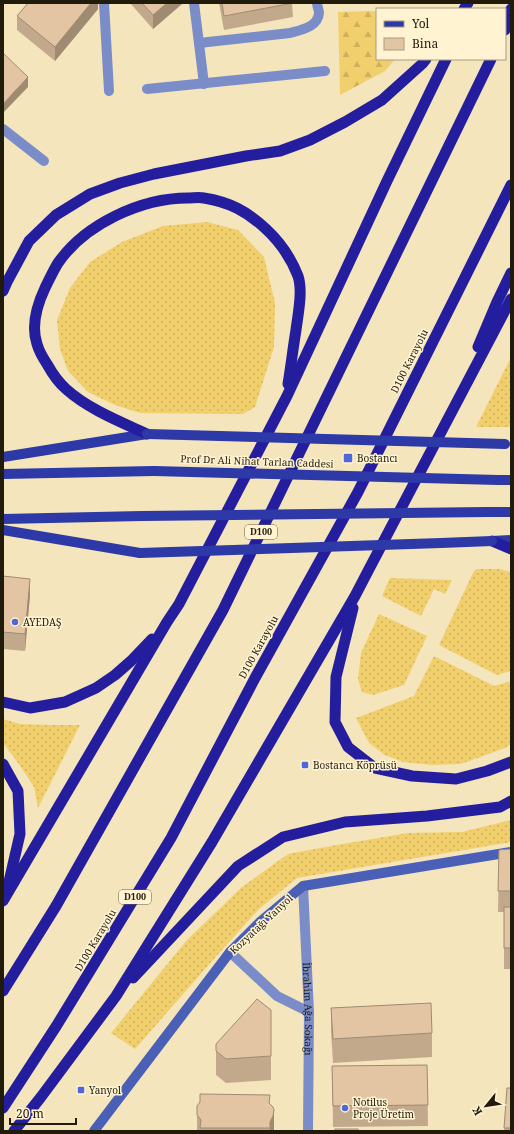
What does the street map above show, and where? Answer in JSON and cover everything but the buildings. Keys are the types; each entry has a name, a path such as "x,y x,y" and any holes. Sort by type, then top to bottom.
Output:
{"highway":[{"path":"506,27 511,9"},
{"path":"506,29 511,17"},
{"path":"3,291 30,241 56,215 90,194 120,183 154,174 280,151 310,140 345,122 382,100 425,60"},
{"path":"4,899 179,604 286,396 446,60"},
{"name":"D100","path":"3,991 56,906 224,610 491,60"},
{"name":"D100 Karayolu","path":"3,1108 57,1025 171,838 255,678 358,492 511,185"},
{"path":"147,434 112,419 66,390 57,380 37,345 35,321 43,294 58,263 80,238 97,226 119,215 162,200 202,198 236,207 247,213 277,239 298,277 300,299 286,396"},
{"path":"451,414 497,302 511,273"},
{"path":"14,1131 116,996 212,842 355,596 511,299"},
{"path":"492,541 511,549"},
{"path":"355,596 336,677 335,722 348,747 375,768 412,776 456,779 487,771 511,762"},
{"path":"3,702 30,708 65,702 96,688 131,662 167,622"},
{"path":"3,764 18,791 20,834 4,899"},
{"path":"116,996 238,866 283,837 345,822 427,816 500,807 511,801"}],"main road":[{"path":"3,457 147,434 508,444"},
{"name":"Prof Dr Ali Nihat Tarlan Caddesi","path":"3,474 154,471 511,480"},
{"path":"3,519 511,512"},
{"path":"3,530 140,552 511,540"},
{"path":"303,886 511,852"},
{"name":"Kozyatağı Yanyol","path":"94,1131 230,952 261,921 303,886"}],"street":[{"path":"104,3 108,91"},
{"path":"194,3 204,84"},
{"path":"199,42 290,33 304,29 313,24 317,19 319,12 317,3"},
{"path":"147,89 325,71"},
{"path":"3,129 44,162"},
{"name":"İbrahim Ağa Sokağı","path":"303,886 309,1012 308,1131"},
{"path":"230,952 277,996 309,1012"}],"green space":[{"path":"376,11 376,60 394,60 385,71 340,95 338,12"},
{"path":"207,222 238,230 264,257 275,303 274,347 255,407 243,414 140,413 115,405 88,392 68,371 60,349 57,320 70,288 90,262 122,242 163,226"},
{"path":"511,357 511,427 476,427"},
{"path":"476,569 499,569 511,572 511,671 497,675 439,645"},
{"path":"390,578 452,580 445,594 434,589 421,616 382,596"},
{"path":"379,614 427,636 404,685 373,695 362,692 358,679 361,653"},
{"path":"434,656 494,686 511,681 511,744 505,748 461,764 432,765 403,762 385,755 369,743 356,718 414,696"},
{"path":"3,719 20,724 80,725 38,808 34,787 3,743"},
{"path":"511,820 511,842 297,878 259,909 135,1049 111,1033 187,940 242,887 288,854 408,833 462,832"}],"place":[{"name":"Bostancı","path":"348,458"},
{"name":"AYEDAŞ","path":"15,622"},
{"name":"Bostancı Köprüsü","path":"305,765"},
{"name":"Yanyol","path":"81,1090"},
{"name":"Notilus Proje Üretim","path":"345,1108"}]}
